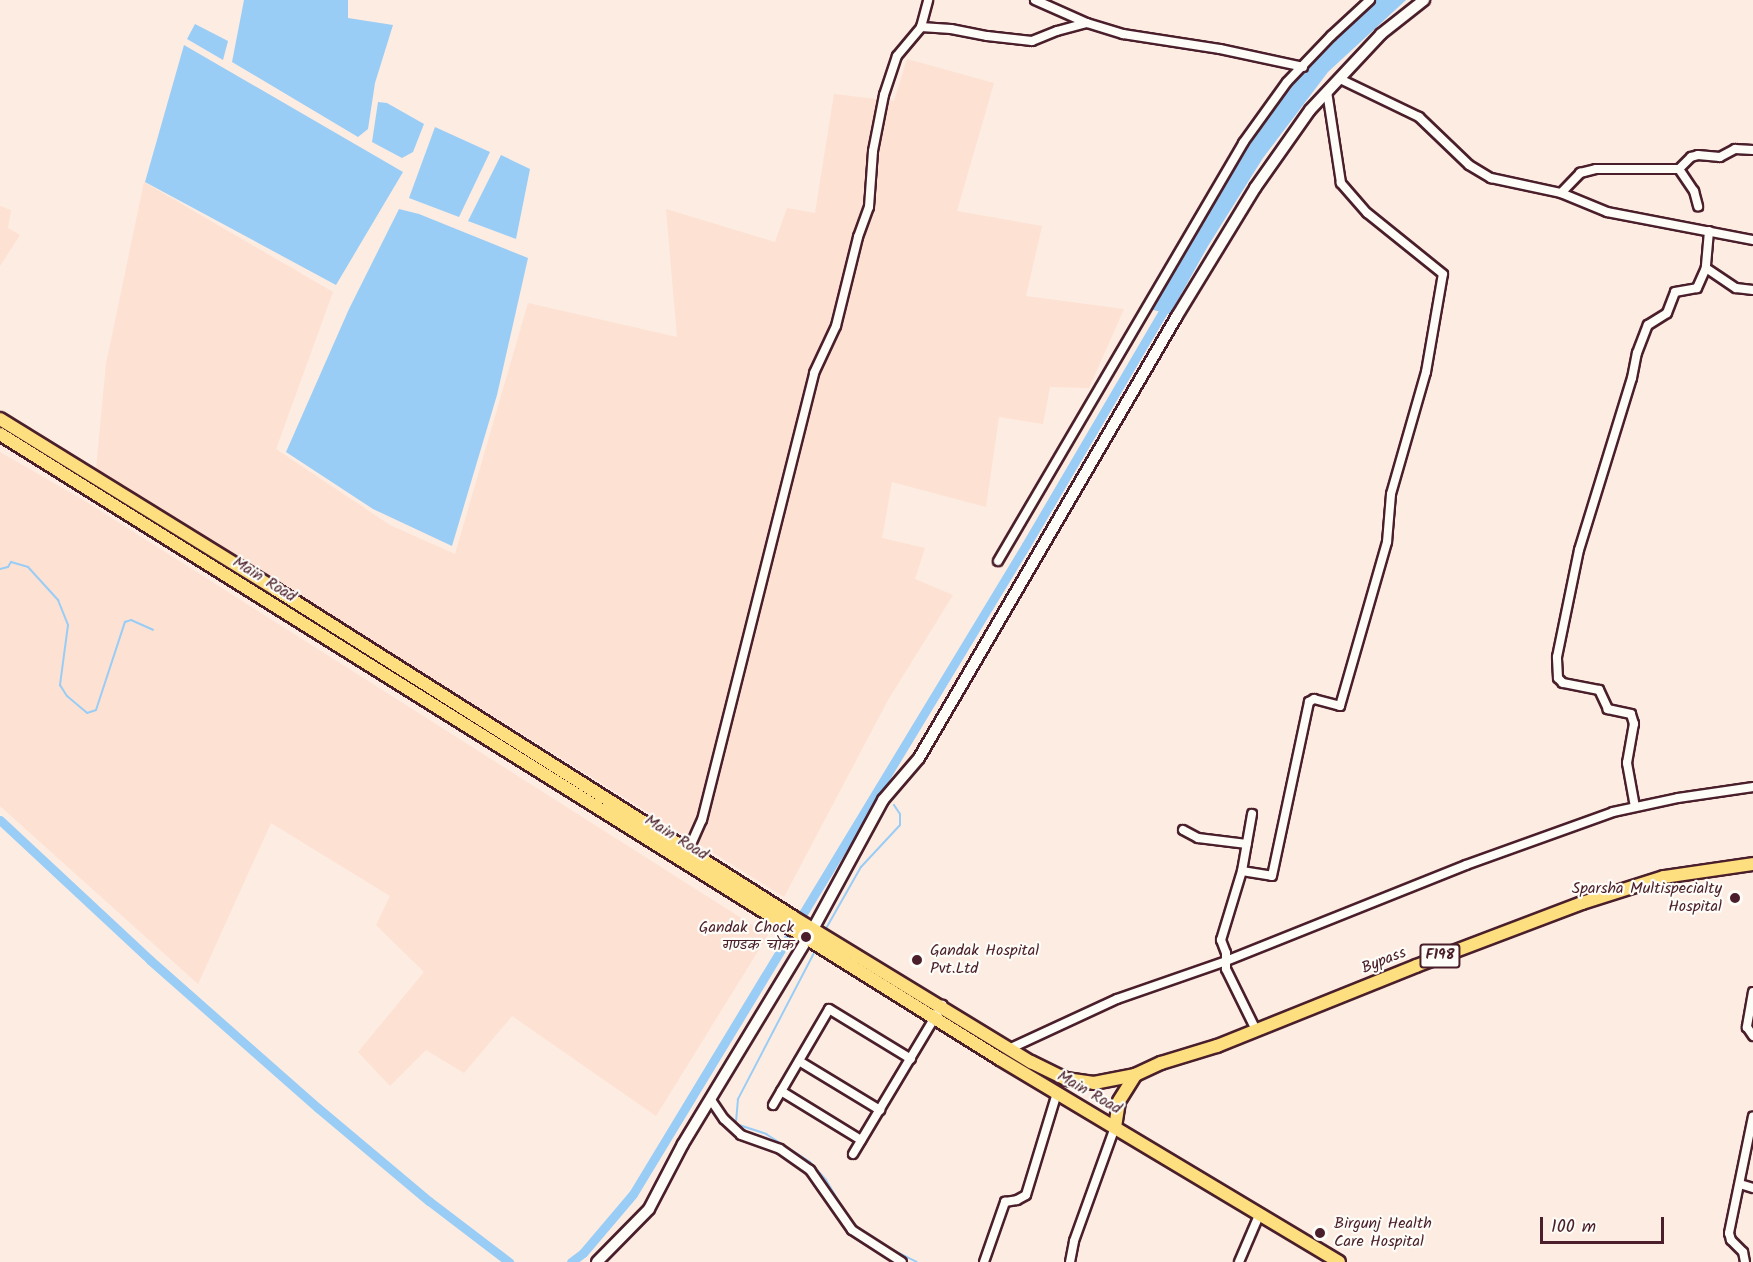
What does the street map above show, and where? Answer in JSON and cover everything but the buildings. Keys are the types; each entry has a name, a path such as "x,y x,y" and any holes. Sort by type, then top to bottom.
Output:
{"main road":[{"path":"597,1262 649,1209 683,1144 711,1100 883,800 919,758 1243,207 1310,110 1381,34 1424,0"},
{"name":"Main Road","path":"0,419 257,578 688,851 789,922"},
{"name":"Main Road","path":"0,434 789,922 942,1005 1031,1062"},
{"path":"251,591 257,578"},
{"name":"Bypass","path":"1031,1062 1065,1079 1080,1082 1135,1075 1582,903 1664,877 1727,865 1753,864"},
{"name":"Main Road","path":"808,933 935,1019 1339,1262"},
{"path":"1115,1127 1119,1101 1135,1075"}],"street":[{"path":"688,851 702,820 814,373 836,326 858,237 869,207 873,151 885,95 897,56 921,27 928,0"},
{"path":"1035,0 1087,23 1123,34 1220,49 1303,68"},
{"path":"998,561 1243,143 1287,82 1370,0"},
{"path":"921,27 1032,41 1087,23"},
{"path":"1340,79 1419,117 1468,165 1491,178 1561,193 1607,212 1753,240"},
{"path":"1242,871 1272,876 1309,702 1314,699 1340,706 1387,542 1391,494 1426,372 1443,274 1367,213 1341,183 1327,92"},
{"path":"1561,193 1580,173 1596,169 1679,169 1691,157 1698,155 1720,157 1736,149 1753,150"},
{"path":"1679,169 1694,191 1698,206"},
{"path":"1635,807 1627,763 1634,724 1631,714 1608,709 1599,690 1563,683 1558,678 1557,657 1579,550 1632,378 1636,353 1648,325 1667,313 1675,292 1697,288 1706,268 1709,231"},
{"path":"1706,268 1737,288 1753,290"},
{"path":"1011,1048 1117,999 1226,961 1466,865 1635,807 1753,787"},
{"path":"1252,814 1242,871 1221,940 1226,969 1256,1030"},
{"path":"1183,830 1198,838 1247,844"},
{"path":"1753,992 1747,1027 1753,1036"},
{"path":"853,1154 942,1005"},
{"path":"773,1105 829,1009 911,1059"},
{"path":"799,1061 880,1110"},
{"path":"782,1091 861,1140"},
{"path":"984,1262 1005,1202 1017,1200 1026,1195 1057,1093"},
{"path":"711,1100 724,1119 741,1135 780,1149 810,1170 852,1230 902,1262"},
{"path":"1744,1262 1743,1252 1731,1240 1729,1233 1753,1116"},
{"path":"1070,1262 1074,1240 1115,1127"},
{"path":"1740,1184 1753,1188"},
{"path":"1239,1262 1260,1213"}],"shaded area":[{"path":"907,59 994,83 957,211 1042,226 1026,296 1124,309 1089,388 1050,387 1043,424 999,417 986,507 892,482 882,538 925,548 915,579 953,595 888,700 784,897 96,469 106,364 144,182 333,292 276,449 390,525 455,554 528,303 677,337 666,209 775,242 787,208 815,213 834,94 894,101"},
{"path":"0,206 11,210 8,228 20,235 0,266"},
{"path":"0,452 85,501 768,935 656,1116 512,1016 464,1073 426,1050 390,1086 358,1052 424,972 376,925 390,896 271,823 198,984 0,806"}],"water":[{"path":"244,0 348,0 348,18 393,25 375,83 368,129 358,137 232,62"},
{"path":"1376,0 1406,0 1328,72 1263,158 1208,246 1170,314 1149,309 1224,180 1274,108 1300,77"},
{"path":"195,24 228,41 223,60 187,39"},
{"path":"184,45 403,172 336,285 145,182"},
{"path":"378,102 387,103 424,124 413,152 402,158 372,142"},
{"path":"435,127 490,152 459,217 409,198"},
{"path":"501,155 530,169 516,239 468,221"},
{"path":"399,209 419,214 528,258 497,395 452,546 373,509 286,452 349,309"}],"waterway":[{"path":"571,1262 583,1253 633,1194 1026,545 1168,303"},
{"path":"0,569 8,567 11,562 28,567 58,600 68,625 60,685 67,696 87,713 96,710 125,622 131,620 153,630"},
{"path":"824,932 861,867 900,825 900,814 894,805"},
{"path":"0,820 150,960 318,1108 429,1201 509,1262"},
{"path":"814,953 738,1099 736,1124 766,1134 810,1162 826,1180 851,1222 870,1237"},
{"path":"879,1243 917,1262"}],"place":[{"name":"Sparsha Multispecialty Hospital","path":"1735,898"},
{"name":"Gandak Chock गण्डक चोक","path":"806,937"},
{"name":"Gandak Hospital Pvt.Ltd","path":"917,960"},
{"name":"Birgunj Health Care Hospital","path":"1320,1233"}]}
